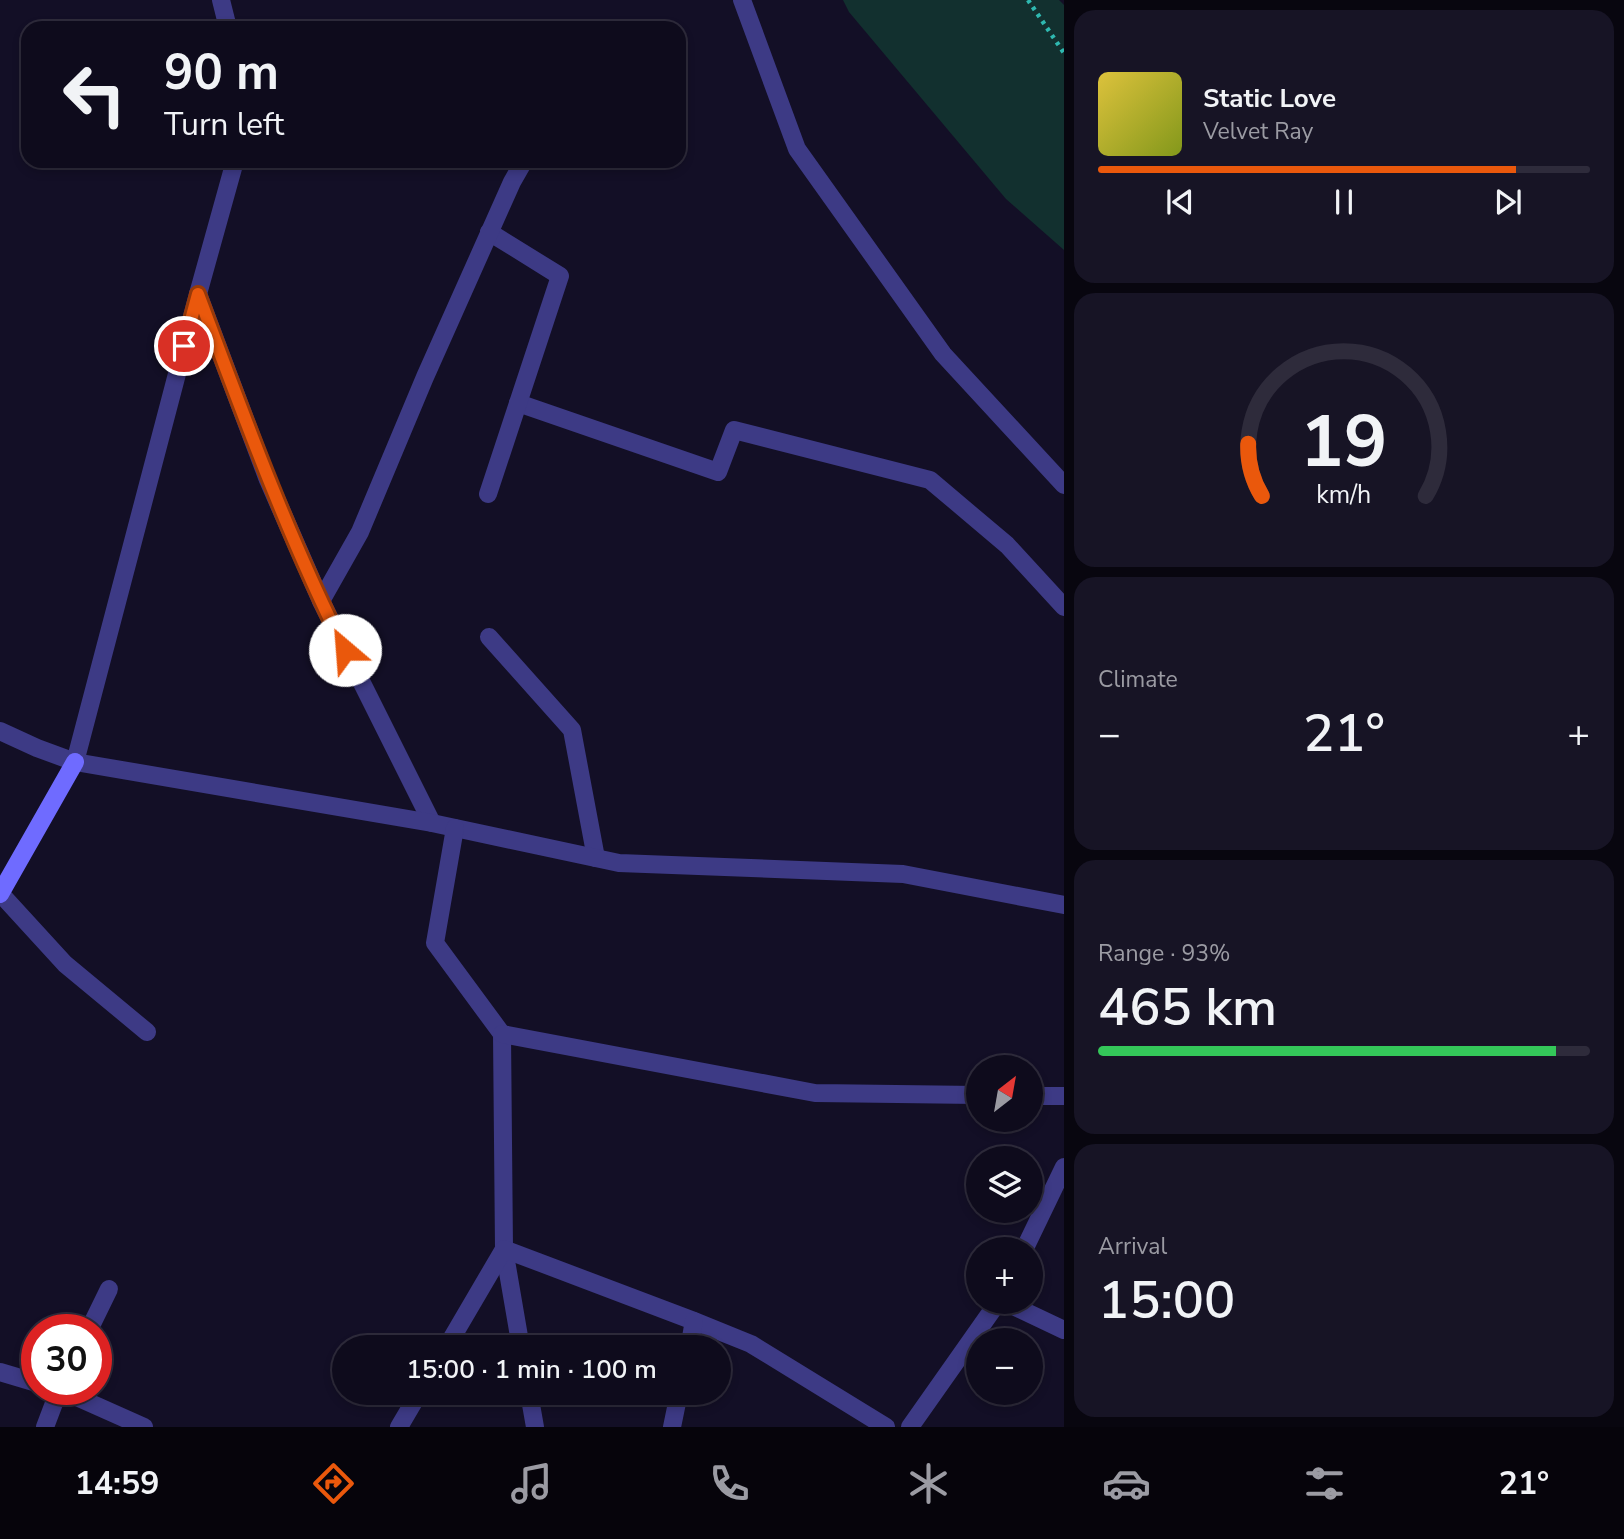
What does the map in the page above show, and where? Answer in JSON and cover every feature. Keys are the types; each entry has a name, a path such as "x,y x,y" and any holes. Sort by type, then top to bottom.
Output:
{"main road":[{"path":"0,893 75,762"}],"street":[{"path":"221,0 226,21"},
{"path":"741,0 797,149 943,354 1064,485"},
{"path":"75,762 233,168"},
{"path":"321,601 360,533 425,377 521,168"},
{"path":"488,494 560,276 489,232"},
{"path":"198,294 268,481 321,601 432,823"},
{"path":"518,403 718,472 734,430 930,480 1007,545 1064,607"},
{"path":"489,637 572,730 596,858"},
{"path":"0,731 75,762 432,823 619,863 903,874 1064,905"},
{"path":"455,828 435,943 502,1034 504,1249 519,1335"},
{"path":"0,893 65,964 147,1032"},
{"path":"502,1034 815,1093 966,1095"},
{"path":"1043,1096 1064,1096"},
{"path":"1030,1237 1064,1167"},
{"path":"504,1249 751,1345 886,1427"},
{"path":"454,1335 504,1249"},
{"path":"97,1314 109,1289"},
{"path":"910,1427 990,1314"},
{"path":"1030,1314 1064,1330"},
{"path":"691,1335 694,1321"},
{"path":"0,1373 21,1379"},
{"path":"45,1427 54,1405"},
{"path":"94,1405 144,1427"},
{"path":"399,1427 412,1405"},
{"path":"531,1405 534,1427"},
{"path":"672,1427 677,1405"}],"path":[{"path":"1028,0 1064,53"}],"green space":[{"path":"843,0 1059,0 1064,5 1064,250 1006,199 849,12"}],"route":[{"path":"184,346 198,294 268,481 345,650"}]}
